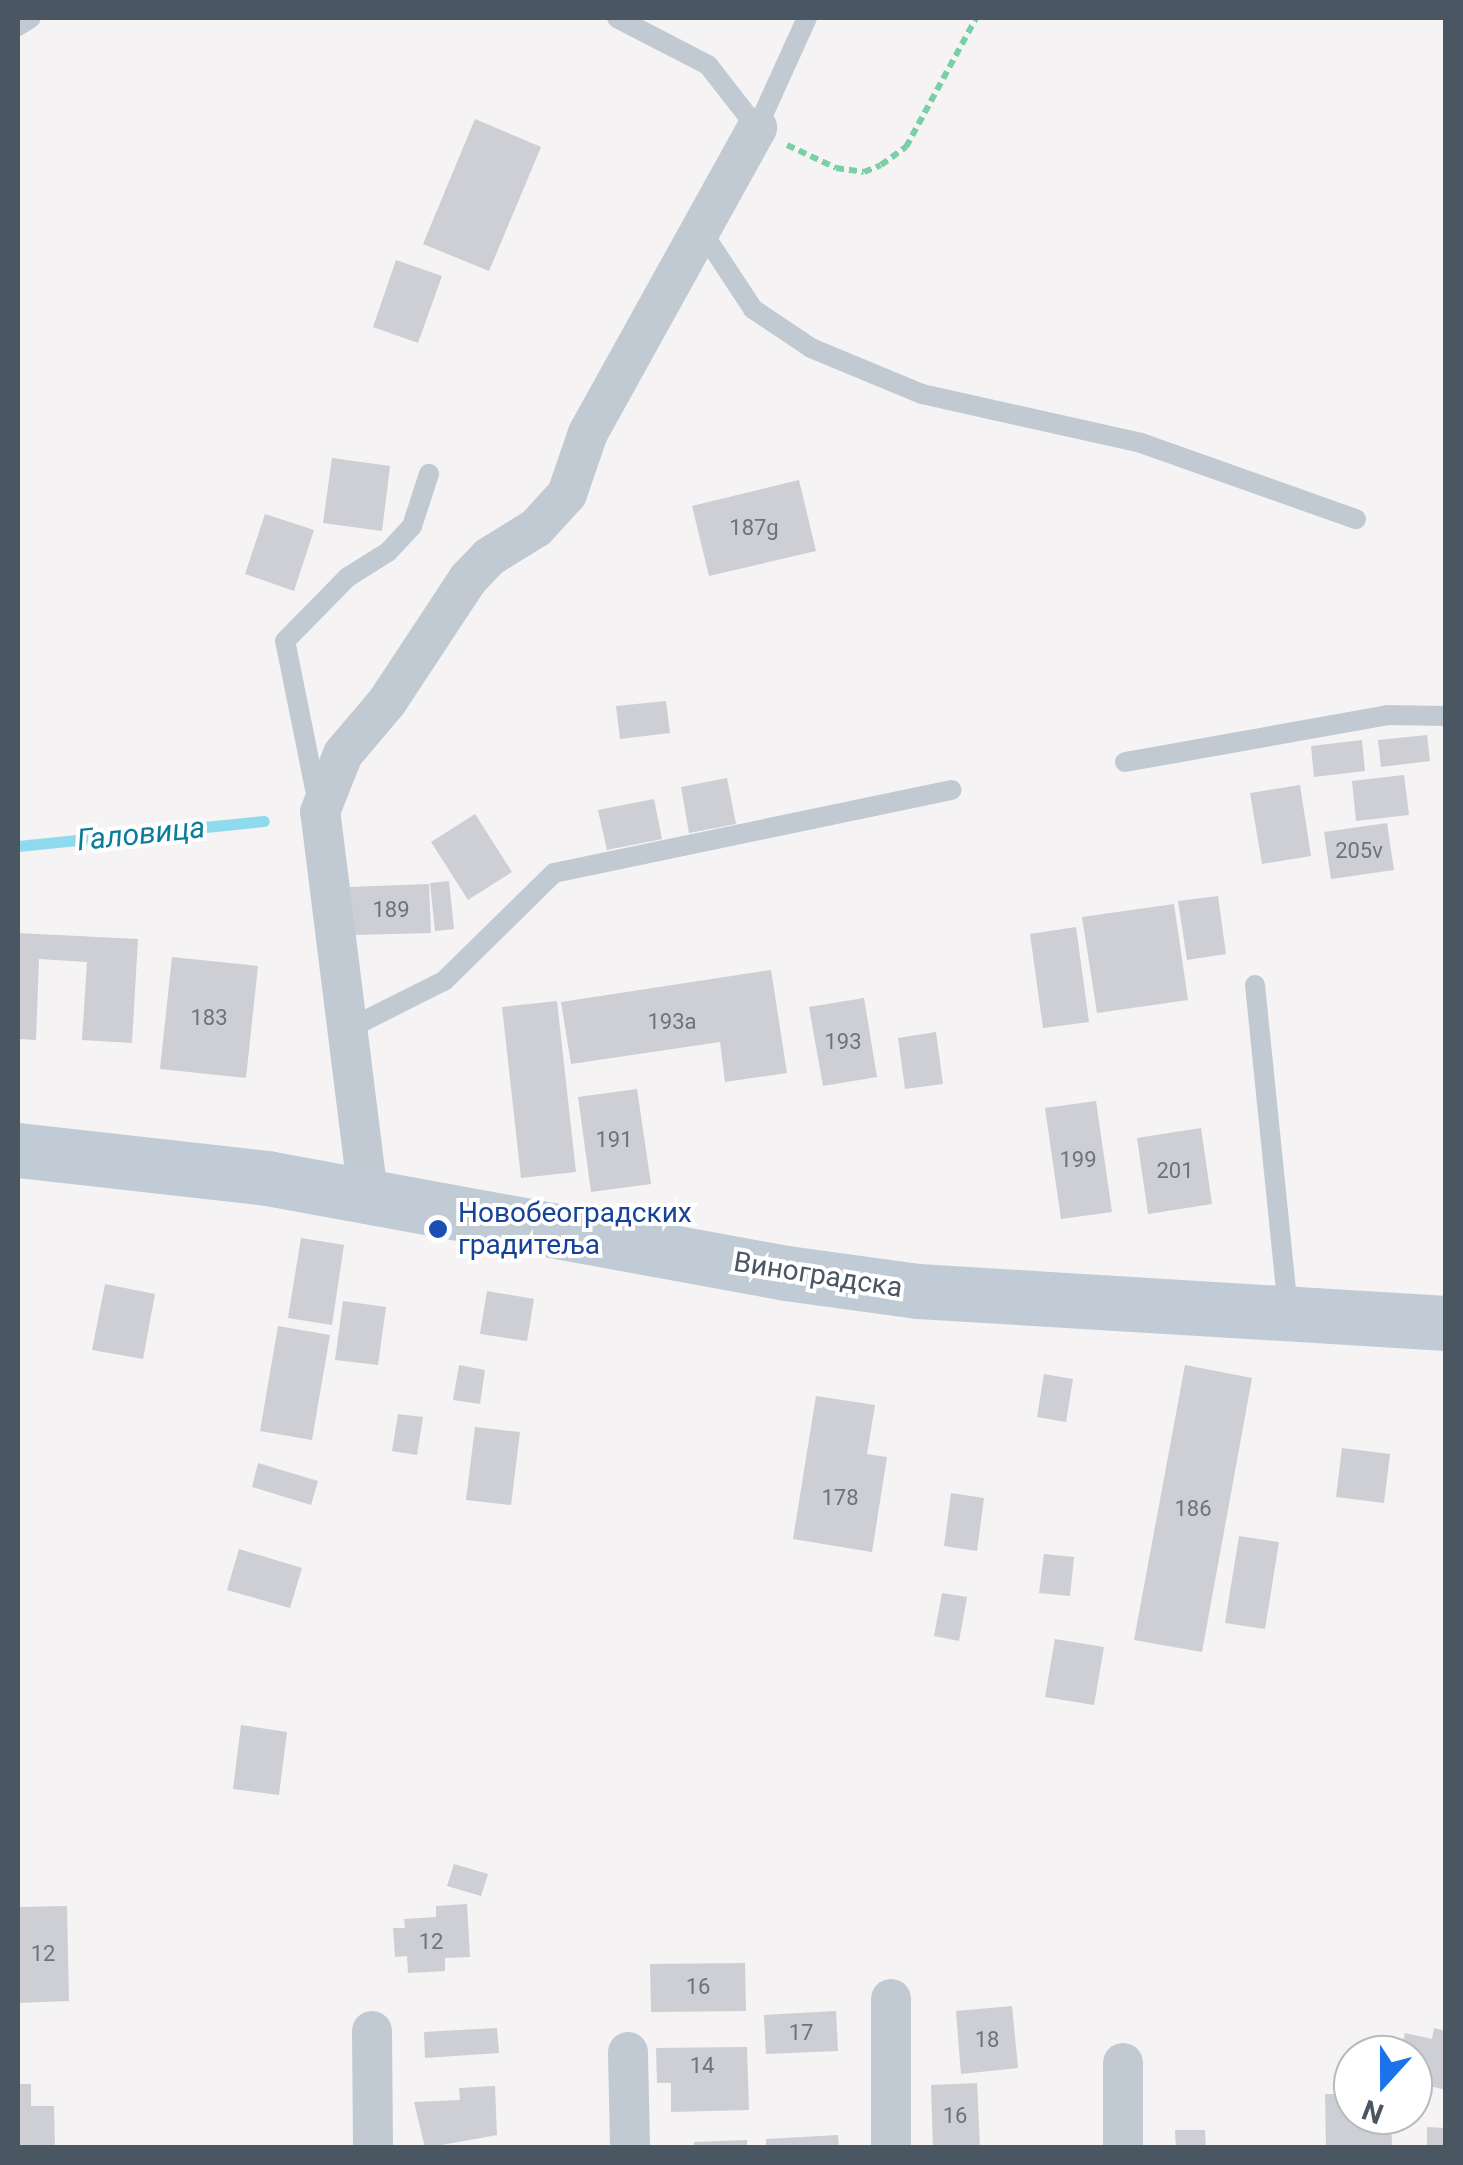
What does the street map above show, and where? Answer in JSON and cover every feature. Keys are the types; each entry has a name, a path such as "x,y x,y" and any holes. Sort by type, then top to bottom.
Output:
{"street":[{"path":"368,1195 352,1027 320,812 343,754 387,702 468,579 489,557 536,528 567,494 588,433 756,128"},
{"name":"Виноградска","path":"18,1150 368,1195 882,1286 1446,1324"},
{"path":"891,1999 891,2148"},
{"path":"372,2032 373,2148"},
{"path":"628,2052 630,2148"},
{"path":"1123,2062 1123,2148"}],"lane":[{"path":"18,26 32,18"},
{"path":"617,18 708,64 756,128 807,18"},
{"path":"701,230 753,309 811,348 922,394 1140,443 1356,519"},
{"path":"320,812 286,641 348,577 388,552 412,526 429,474"},
{"path":"1126,762 1388,715 1446,716"},
{"path":"352,1027 444,981 554,873 950,790"},
{"path":"1255,985 1288,1314"}],"path":[{"path":"756,128 836,168 864,172 881,165 906,147 976,18"}],"building":[{"path":"475,119 541,147 489,271 423,244"},
{"path":"396,260 442,276 418,343 373,327"},
{"path":"332,458 390,466 382,531 323,523"},
{"path":"799,480 816,551 709,576 692,506"},
{"path":"265,514 314,530 294,591 245,574"},
{"path":"666,701 670,733 620,739 616,706"},
{"path":"1427,735 1430,761 1381,767 1378,740"},
{"path":"1362,740 1365,771 1314,777 1311,746"},
{"path":"1404,775 1409,815 1356,821 1352,781"},
{"path":"727,778 736,824 689,833 681,787"},
{"path":"1300,785 1311,856 1262,864 1250,793"},
{"path":"654,799 662,839 607,850 598,810"},
{"path":"475,814 512,872 468,900 431,842"},
{"path":"1387,823 1394,870 1331,879 1324,832"},
{"path":"449,881 454,929 435,931 430,883"},
{"path":"429,884 431,933 352,935 350,887"},
{"path":"1218,896 1226,954 1187,960 1178,901"},
{"path":"1174,904 1188,1000 1097,1013 1082,917"},
{"path":"1076,927 1089,1022 1043,1028 1030,934"},
{"path":"18,933 138,939 132,1043 82,1040 87,962 39,959 36,1040 18,1039"},
{"path":"172,957 258,966 246,1078 160,1069"},
{"path":"771,970 787,1073 725,1082 720,1042 571,1064 561,1002"},
{"path":"864,998 877,1077 823,1086 809,1007"},
{"path":"557,1001 576,1172 521,1178 502,1007"},
{"path":"936,1032 943,1084 905,1089 898,1038"},
{"path":"637,1089 651,1184 591,1192 578,1097"},
{"path":"1096,1101 1112,1212 1061,1219 1045,1108"},
{"path":"1201,1128 1212,1204 1148,1214 1137,1138"},
{"path":"301,1238 344,1245 332,1325 288,1318"},
{"path":"105,1284 155,1294 143,1359 92,1350"},
{"path":"487,1291 534,1299 527,1341 480,1334"},
{"path":"343,1301 386,1307 378,1365 335,1360"},
{"path":"278,1326 330,1335 312,1440 260,1431"},
{"path":"459,1365 485,1370 480,1404 453,1400"},
{"path":"1185,1365 1252,1378 1202,1652 1134,1640"},
{"path":"1044,1374 1073,1379 1066,1422 1037,1417"},
{"path":"816,1396 875,1405 867,1454 887,1457 872,1552 793,1539"},
{"path":"398,1414 423,1417 417,1455 392,1451"},
{"path":"475,1427 520,1432 511,1505 466,1500"},
{"path":"1342,1448 1390,1454 1384,1503 1336,1497"},
{"path":"258,1463 318,1481 311,1505 252,1487"},
{"path":"951,1493 984,1498 977,1551 944,1546"},
{"path":"1239,1536 1279,1542 1265,1629 1225,1623"},
{"path":"239,1549 302,1568 290,1608 227,1590"},
{"path":"1044,1554 1074,1557 1070,1596 1039,1593"},
{"path":"942,1593 967,1597 959,1641 934,1636"},
{"path":"1055,1639 1104,1647 1094,1705 1045,1697"},
{"path":"241,1725 287,1732 279,1795 233,1789"},
{"path":"454,1864 488,1874 481,1896 447,1886"},
{"path":"467,1904 470,1957 445,1958 445,1971 408,1973 407,1956 395,1957 393,1928 405,1928 404,1919 436,1917 436,1906"},
{"path":"67,1906 69,2001 18,2003 18,1907"},
{"path":"745,1963 746,2011 651,2012 650,1964"},
{"path":"1012,2006 1018,2068 961,2074 956,2011"},
{"path":"836,2011 838,2051 766,2054 764,2015"},
{"path":"497,2028 499,2053 425,2058 424,2032"},
{"path":"1434,2028 1446,2031 1446,2090 1433,2087"},
{"path":"747,2047 749,2110 671,2112 671,2083 657,2083 656,2048"},
{"path":"977,2083 980,2148 933,2148 931,2085"},
{"path":"18,2084 31,2084 31,2106 54,2106 55,2148 18,2148"},
{"path":"495,2086 497,2135 425,2148 414,2102 460,2100 459,2088"},
{"path":"1325,2094 1333,2094 1333,2135 1392,2135 1392,2148 1326,2148"},
{"path":"1433,2127 1446,2128 1446,2148 1427,2148 1427,2135 1433,2135"},
{"path":"1175,2130 1205,2130 1206,2148 1176,2148"},
{"path":"838,2135 839,2148 766,2148 766,2139"},
{"path":"747,2140 747,2148 694,2148 694,2142"}],"waterway":[{"name":"Галовица","path":"18,846 264,821"}],"place":[{"name":"Новобеоградских градитеља","path":"438,1229"}]}
